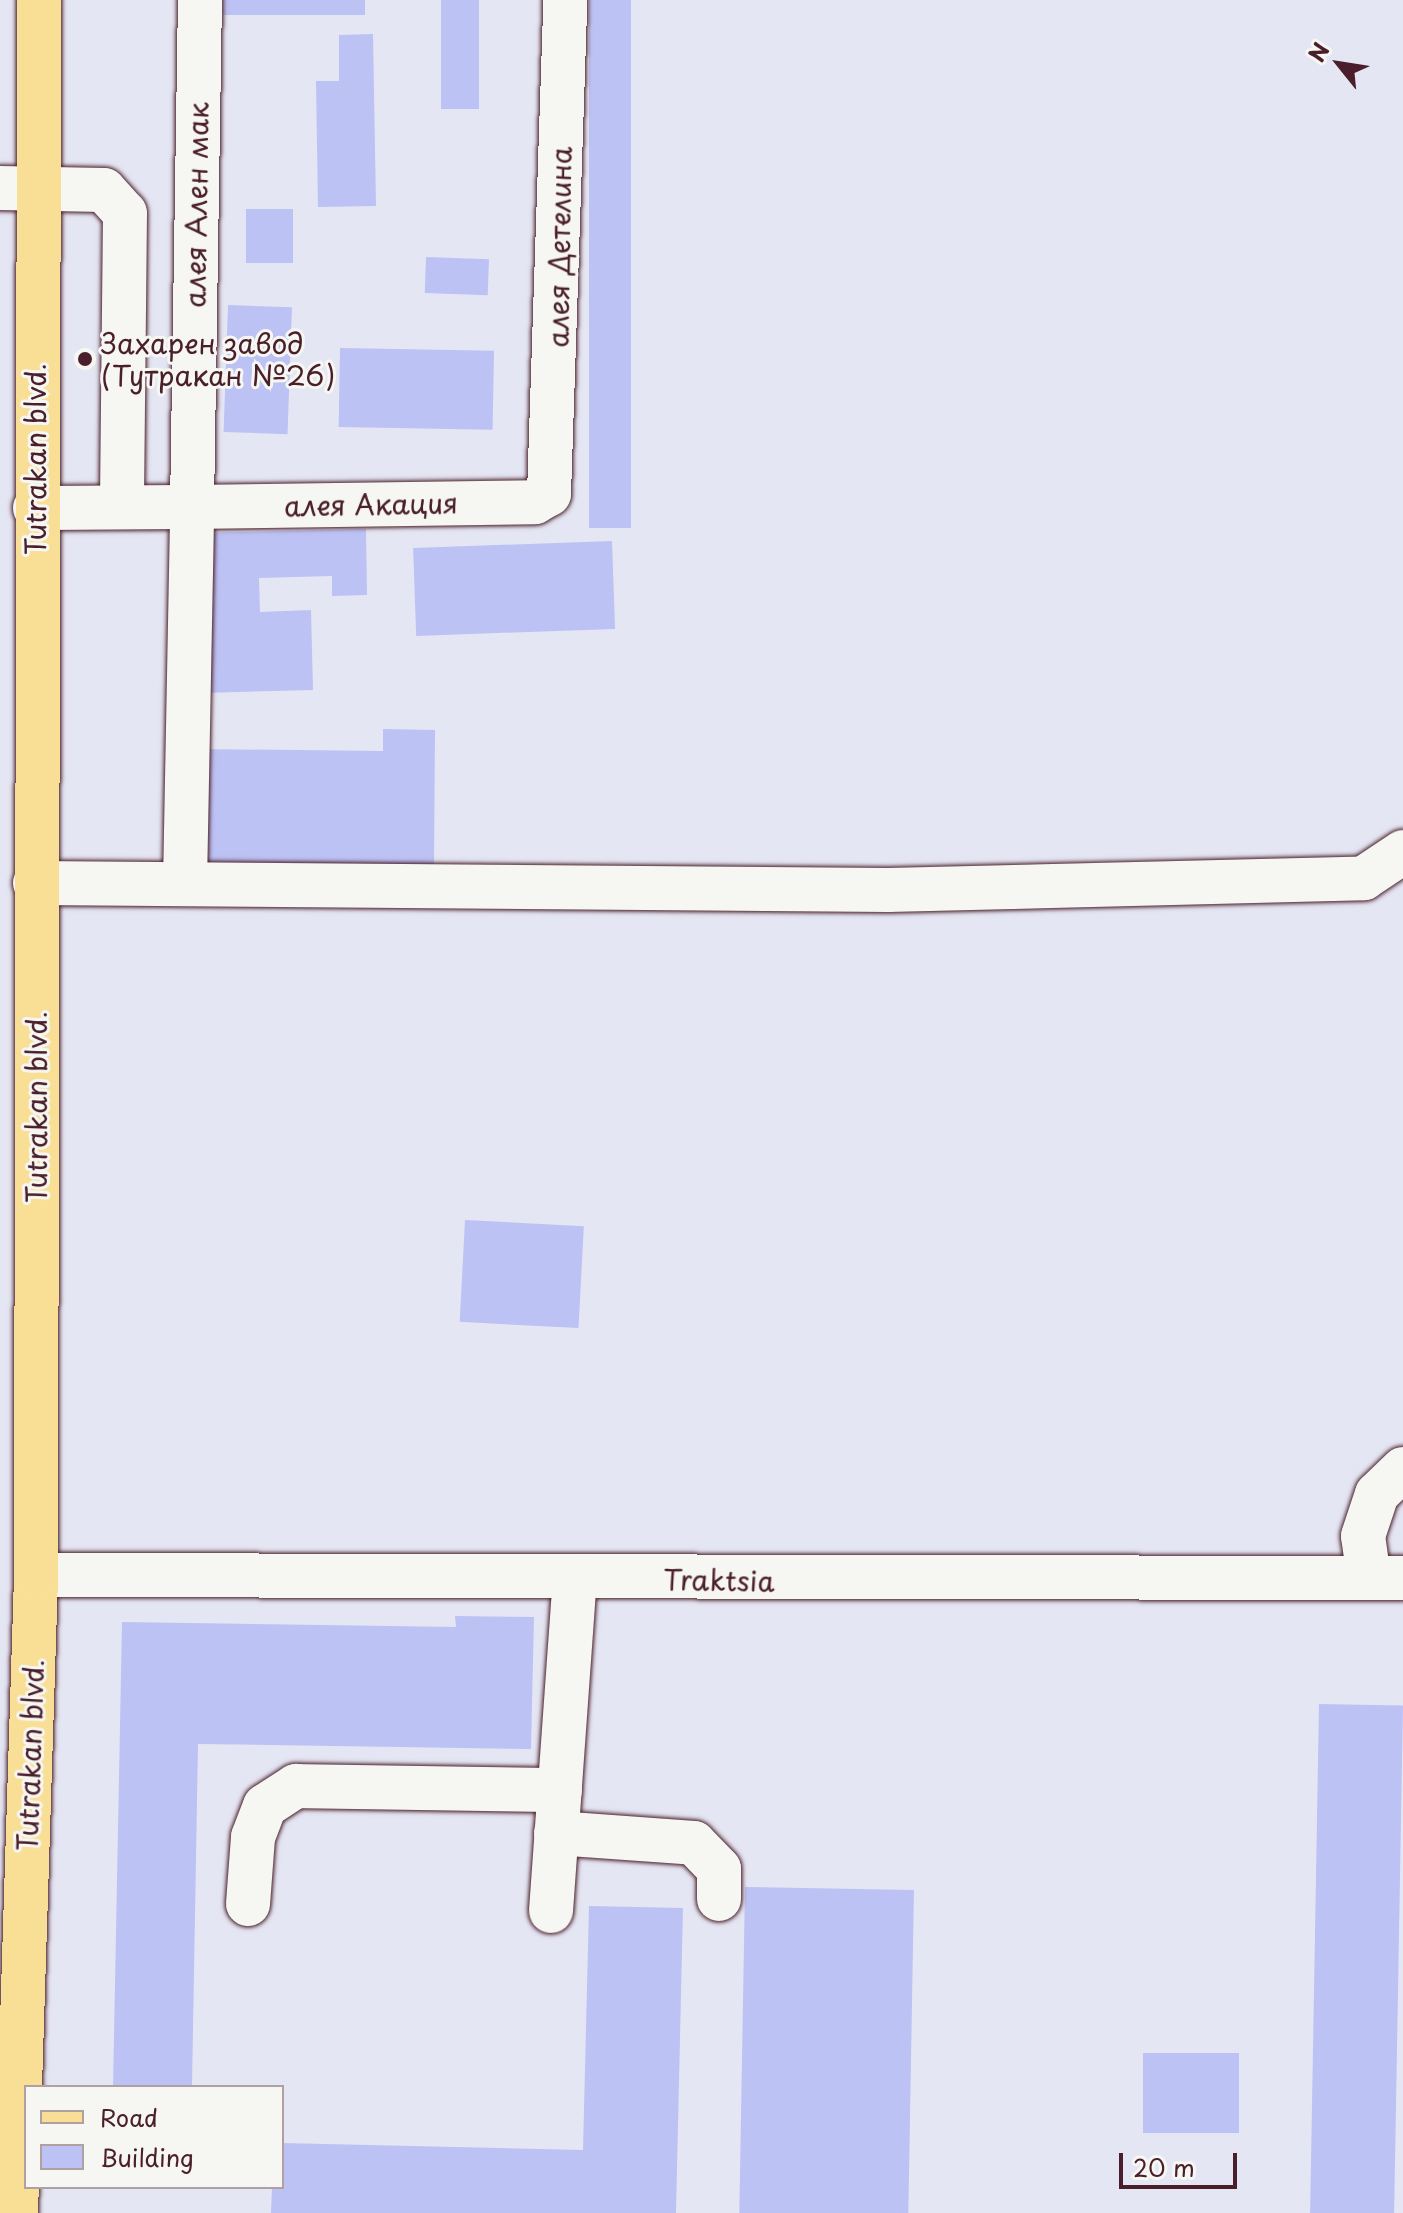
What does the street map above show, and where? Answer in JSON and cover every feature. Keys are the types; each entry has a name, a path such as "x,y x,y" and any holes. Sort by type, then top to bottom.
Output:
{"main road":[{"name":"Tutrakan blvd.","path":"16,2213 18,1502 35,883 35,508 19,189 39,0"}],"street":[{"name":"алея Ален мак","path":"185,884 200,0"},
{"name":"алея Детелина","path":"549,494 565,0"},
{"path":"19,189 104,190 125,213 122,506"},
{"name":"алея Акация","path":"192,507 535,502 549,494"},
{"path":"35,508 192,507"},
{"path":"35,883 888,890 1364,878 1403,852"},
{"path":"1386,1578 1363,1536 1377,1494 1403,1469"},
{"name":"Traktsia","path":"18,1574 1386,1578"},
{"path":"551,1911 575,1577"},
{"path":"248,1904 253,1837 265,1806 296,1786 560,1790"},
{"path":"556,1833 694,1843 719,1869 719,1899"}],"shaded area":[{"path":"0,0 1403,0 1403,2213 0,2213"}],"building":[{"path":"223,0 365,0 365,15 223,15"},
{"path":"441,0 479,0 479,109 441,109"},
{"path":"589,0 631,0 631,528 589,528"},
{"path":"373,34 376,206 318,207 316,81 339,81 339,35"},
{"path":"246,209 293,209 293,263 246,263"},
{"path":"426,257 489,259 488,295 425,293"},
{"path":"228,305 292,307 288,434 224,432"},
{"path":"340,348 494,351 493,430 339,427"},
{"path":"366,529 367,595 332,596 332,576 259,578 260,612 311,610 313,690 204,693 200,533"},
{"path":"612,541 615,629 416,636 413,548"},
{"path":"383,729 435,730 434,866 195,863 196,749 383,751"},
{"path":"465,1220 584,1226 578,1328 460,1322"},
{"path":"455,1616 534,1617 531,1749 198,1744 192,2085 113,2085 122,1622 456,1627"},
{"path":"1319,1704 1403,1705 1394,2213 1310,2213"},
{"path":"745,1887 914,1890 908,2213 739,2213"},
{"path":"589,1906 683,1908 676,2213 271,2213 272,2189 284,2189 284,2143 583,2150"},
{"path":"1143,2053 1239,2053 1239,2133 1143,2133"}],"place":[{"name":"Захарен завод (Тутракан №26)","path":"85,359"}]}
